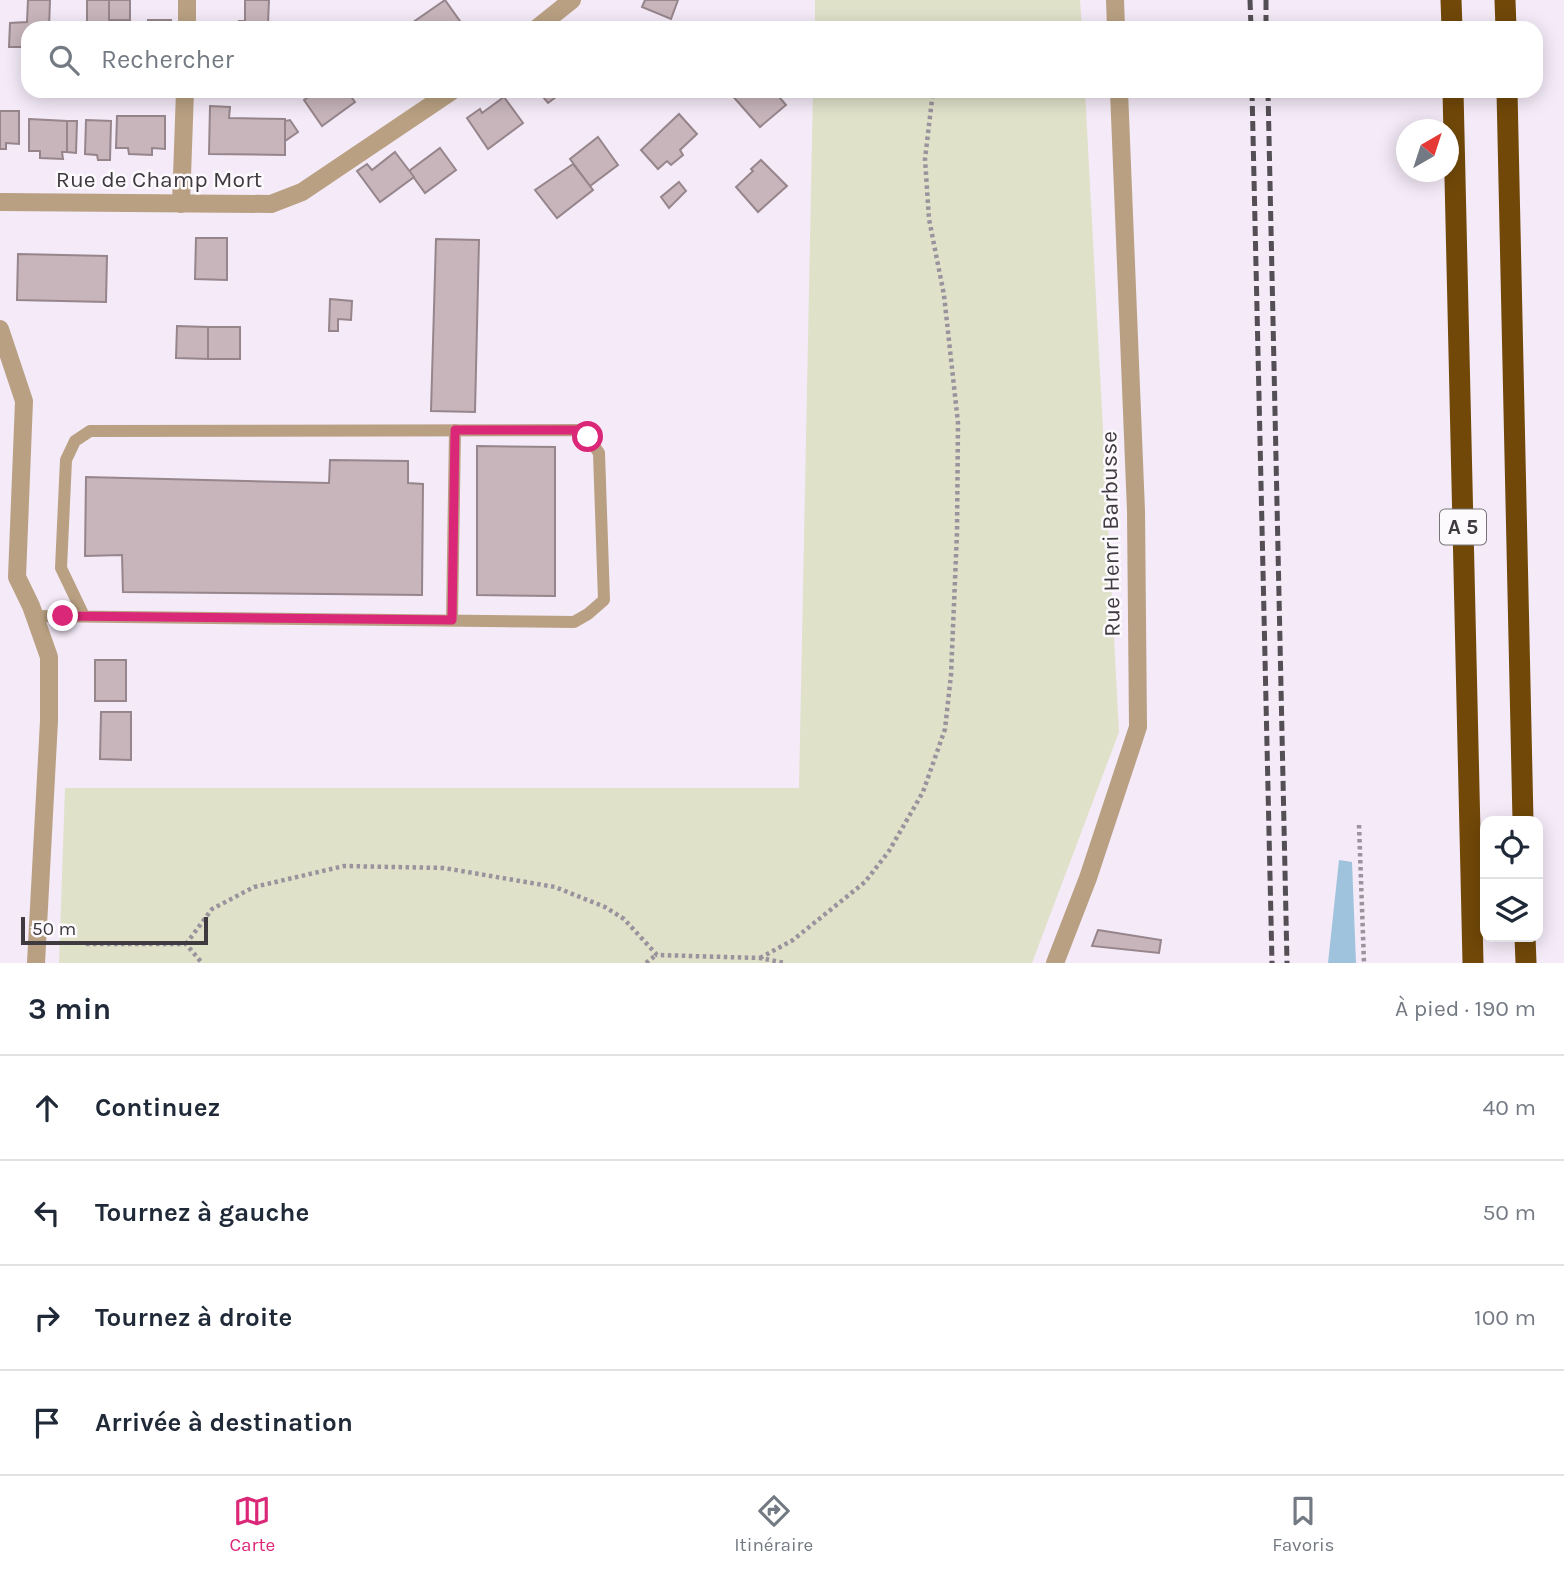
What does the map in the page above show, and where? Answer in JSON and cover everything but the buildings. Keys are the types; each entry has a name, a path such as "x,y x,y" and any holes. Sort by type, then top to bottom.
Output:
{"highway":[{"path":"1451,0 1452,21"},
{"path":"1505,0 1506,21"},
{"name":"A 5","path":"1453,98 1473,963"},
{"name":"A 5","path":"1507,98 1523,816"},
{"path":"1525,942 1526,963"}],"street":[{"path":"187,0 187,21"},
{"path":"546,21 572,0"},
{"path":"1115,0 1116,21"},
{"path":"181,204 185,98"},
{"name":"Rue de Champ Mort","path":"0,202 271,204 302,192 442,98"},
{"name":"Rue Henri Barbusse","path":"1055,963 1088,878 1138,727 1136,511 1119,98"},
{"path":"0,329 24,401 17,577 35,616 49,657 49,721 36,963"}],"lane":[{"path":"452,620 455,430"},
{"path":"35,616 574,622 604,600 599,453 588,437 578,430 90,431 75,440 66,460 61,568 84,616"}],"path":[{"path":"760,958 793,940 865,882 889,851 923,792 945,729 951,675 958,423 944,295 929,219 925,159 932,98"},
{"path":"1359,825 1364,963"},
{"path":"186,944 212,909 254,887 344,866 444,868 555,887 605,907 624,919 657,955"},
{"path":"86,944 186,944 202,963"},
{"path":"646,963 657,955 760,958 785,963"}],"green space":[{"path":"815,0 1080,0 1082,21 815,21"},
{"path":"813,98 1085,98 1119,732 1032,963 59,963 65,788 799,788"}],"water":[{"path":"1339,860 1352,862 1356,963 1328,963"}],"railway":[{"path":"1250,0 1251,21"},
{"path":"1266,0 1266,21"},
{"path":"1252,98 1272,963"},
{"path":"1268,98 1287,963"}],"route":[{"path":"63,616 452,620 455,430 578,430 588,437"}]}
